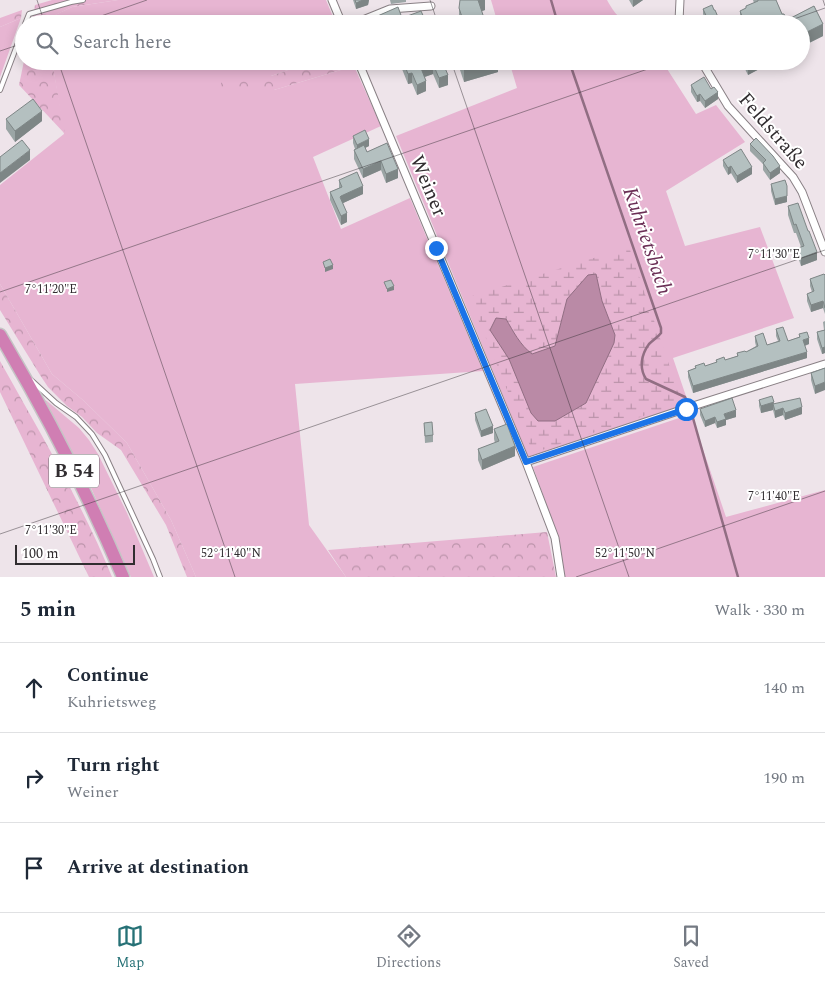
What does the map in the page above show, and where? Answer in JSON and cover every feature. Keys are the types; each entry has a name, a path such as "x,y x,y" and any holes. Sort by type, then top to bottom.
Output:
{"highway":[{"name":"B 54","path":"0,335 77,476 123,577"}],"street":[{"path":"332,0 338,15"},
{"path":"679,15 680,0"},
{"path":"376,15 390,9 430,6"},
{"name":"Weiner","path":"362,70 526,462 555,538 561,577"},
{"name":"Feldstraße","path":"706,70 728,106 792,177 802,192 825,252"},
{"path":"526,462 825,364"}],"lane":[{"path":"29,15 83,0"},
{"path":"0,90 15,51"},
{"path":"20,369 56,403 76,417 92,434 105,455 160,577"}],"green space":[{"path":"52,0 118,0 72,7 55,15 33,15 35,5"},
{"path":"118,0 326,0 332,15 55,15 72,7"},
{"path":"491,0 607,0 617,15 495,15"},
{"path":"22,10 21,15 15,15 15,21 0,27 0,18"},
{"path":"15,21 15,35 0,77 0,27"},
{"path":"22,70 54,70 65,134 19,85"},
{"path":"53,70 288,70 271,76 222,76 221,90 274,90 341,70 356,70 381,126 313,157 341,229 410,198 483,371 295,384 309,525 346,577 196,577 171,520 127,443 84,401 52,374 0,284 0,185 64,134"},
{"path":"288,70 341,70 274,90 221,90 221,76 271,76"},
{"path":"512,70 668,70 696,114 716,105 745,142 666,191 685,246 760,227 794,318 673,358 689,405 529,459 396,136 517,88"},
{"path":"629,247 682,403 533,453 469,297","holes":["596,275 602,301 615,335 614,343 531,413 509,359 490,331 506,319 517,338 532,354 556,345 567,299"]},
{"path":"0,284 52,374 84,401 127,443 171,520 196,577 187,577 166,525 121,450 97,433 48,387 0,310"},
{"path":"0,361 74,495 112,577 89,577 0,392"},
{"path":"45,400 79,428 98,454 127,513 154,577 131,577 92,490"},
{"path":"691,414 726,517 825,490 825,577 565,577 558,537 533,467"},
{"path":"547,532 556,577 346,577 328,550"}],"shaded area":[{"path":"596,274 602,301 615,335 614,343 586,403 555,421 538,421 531,413 509,359 490,330 496,318 506,319 520,342 532,354 555,346 567,299 588,275"}],"building":[{"path":"460,0 478,0 483,15 461,15 459,8"},
{"path":"776,0 782,14 784,15 742,15 740,11 758,1"},
{"path":"712,5 717,15 706,15 703,9"},
{"path":"814,6 823,24 810,30 810,15 797,15"},
{"path":"398,7 401,15 380,15"},
{"path":"421,11 423,15 410,15"},
{"path":"406,70 422,70 426,81 417,85 412,73 408,74"},
{"path":"436,70 446,70 448,75 439,78"},
{"path":"704,77 711,89 714,87 718,92 705,101 700,94 697,96 691,85"},
{"path":"33,99 42,111 15,131 6,119"},
{"path":"365,130 369,139 357,145 353,136"},
{"path":"756,138 780,166 770,173 763,163 766,160 750,144"},
{"path":"22,140 30,150 0,173 0,157"},
{"path":"387,143 398,169 386,174 381,161 363,169 354,150 364,145 367,152"},
{"path":"741,149 752,167 737,176 731,166 728,168 723,160"},
{"path":"357,172 363,186 340,197 347,213 341,216 330,192 342,187 339,180"},
{"path":"785,180 787,196 775,199 771,184"},
{"path":"798,203 817,252 801,258 798,248 804,246 788,206"},
{"path":"330,259 333,265 325,268 323,262"},
{"path":"824,274 825,308 823,301 811,305 807,294 814,291 810,279"},
{"path":"391,280 394,286 387,289 384,282"},
{"path":"783,327 788,341 800,337 799,334 807,332 809,338 803,340 807,352 693,386 688,371 696,368 695,366 704,363 705,366 717,362 716,360 724,357 725,360 738,356 737,353 746,352 758,346 755,336 763,333 767,345 780,341 776,329"},
{"path":"825,330 825,347 822,348 817,332"},
{"path":"825,368 825,382 815,386 811,373"},
{"path":"772,396 774,402 761,406 759,400"},
{"path":"732,398 736,410 724,414 726,419 717,422 715,417 705,421 700,409"},
{"path":"800,398 802,407 785,413 783,408 775,411 773,404"},
{"path":"486,409 493,426 481,431 475,413"},
{"path":"432,422 433,435 425,436 424,423"},
{"path":"507,424 515,446 482,460 478,449 499,441 494,429"}],"waterway":[{"name":"Kuhrietsbach","path":"551,0 555,15"},
{"name":"Kuhrietsbach","path":"572,70 661,328 661,333 649,344 644,353 642,370 646,379 685,397 688,403"},
{"name":"Kuhrietsbach","path":"691,411 738,577"}],"route":[{"path":"436,248 526,462 686,409"}]}
